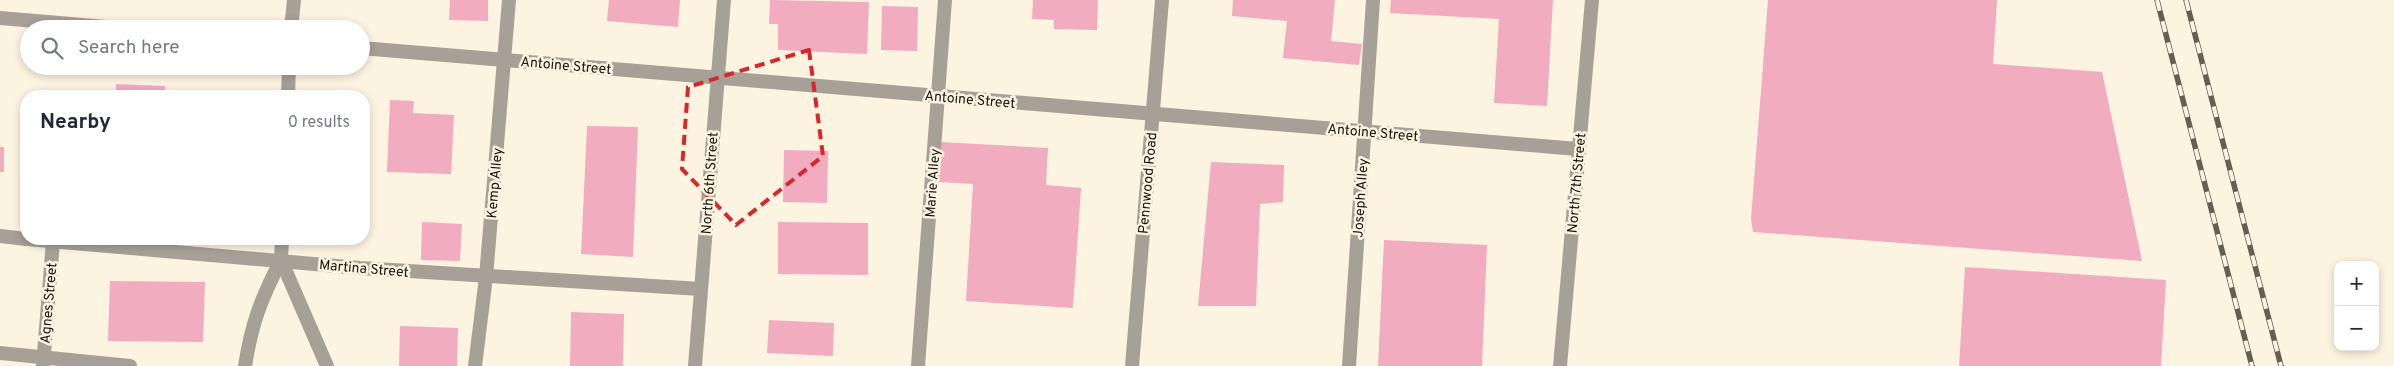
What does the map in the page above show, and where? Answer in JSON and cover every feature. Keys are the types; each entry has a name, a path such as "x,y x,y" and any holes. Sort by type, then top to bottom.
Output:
{"street":[{"path":"293,20 294,0"},
{"name":"Kemp Alley","path":"475,366 486,277 509,0"},
{"name":"North 6th Street","path":"695,366 724,0"},
{"name":"Marie Alley","path":"918,366 945,0"},
{"name":"Pennwood Road","path":"1132,366 1162,0"},
{"name":"Joseph Alley","path":"1349,366 1373,0"},
{"name":"North 7th Street","path":"1560,366 1592,0"},
{"path":"0,18 24,20"},
{"name":"Antoine Street","path":"370,49 1578,149"},
{"path":"288,90 289,75"},
{"name":"Martina Street","path":"0,236 20,238"},
{"name":"Agnes Street","path":"43,362 53,245"},
{"name":"Martina Street","path":"101,245 360,268 701,289"},
{"path":"282,245 282,260 327,366"},
{"path":"245,366 250,330 263,296 282,260"},
{"path":"0,353 43,362 130,366"}],"highlighted area":[{"path":"809,50 823,156 736,225 682,169 688,87"}],"building":[{"path":"450,0 488,0 488,21 449,20"},
{"path":"609,0 680,0 678,27 607,21"},
{"path":"770,0 869,2 867,54 778,50 778,24 769,24"},
{"path":"1033,0 1098,0 1097,30 1054,29 1054,20 1032,19"},
{"path":"1233,0 1335,0 1331,41 1362,44 1359,65 1283,58 1287,21 1232,16"},
{"path":"1391,0 1553,0 1547,106 1494,103 1499,19 1390,13"},
{"path":"1768,0 1997,0 1993,64 2102,72 2142,261 1753,232 1751,219"},
{"path":"882,6 918,7 917,51 881,50"},
{"path":"116,84 165,86 165,90 116,90"},
{"path":"390,100 414,101 413,113 454,115 451,174 387,172"},
{"path":"587,126 638,127 633,257 581,254"},
{"path":"941,142 1048,148 1046,185 1081,188 1073,308 966,301 973,184 939,182"},
{"path":"0,147 4,147 4,172 0,172"},
{"path":"784,150 828,151 827,203 783,202"},
{"path":"1211,162 1284,165 1283,202 1260,204 1256,306 1198,306"},
{"path":"422,222 462,224 460,261 421,260"},
{"path":"778,222 868,223 868,275 778,274"},
{"path":"1384,240 1487,245 1482,366 1378,366"},
{"path":"1965,267 2166,280 2161,366 1959,366"},
{"path":"110,281 205,282 203,342 108,341"},
{"path":"571,312 624,314 623,366 570,366"},
{"path":"769,320 834,323 833,356 767,353"},
{"path":"400,326 458,328 457,366 399,366"}],"railway":[{"path":"2157,0 2252,366"},
{"path":"2186,0 2281,366"}]}
